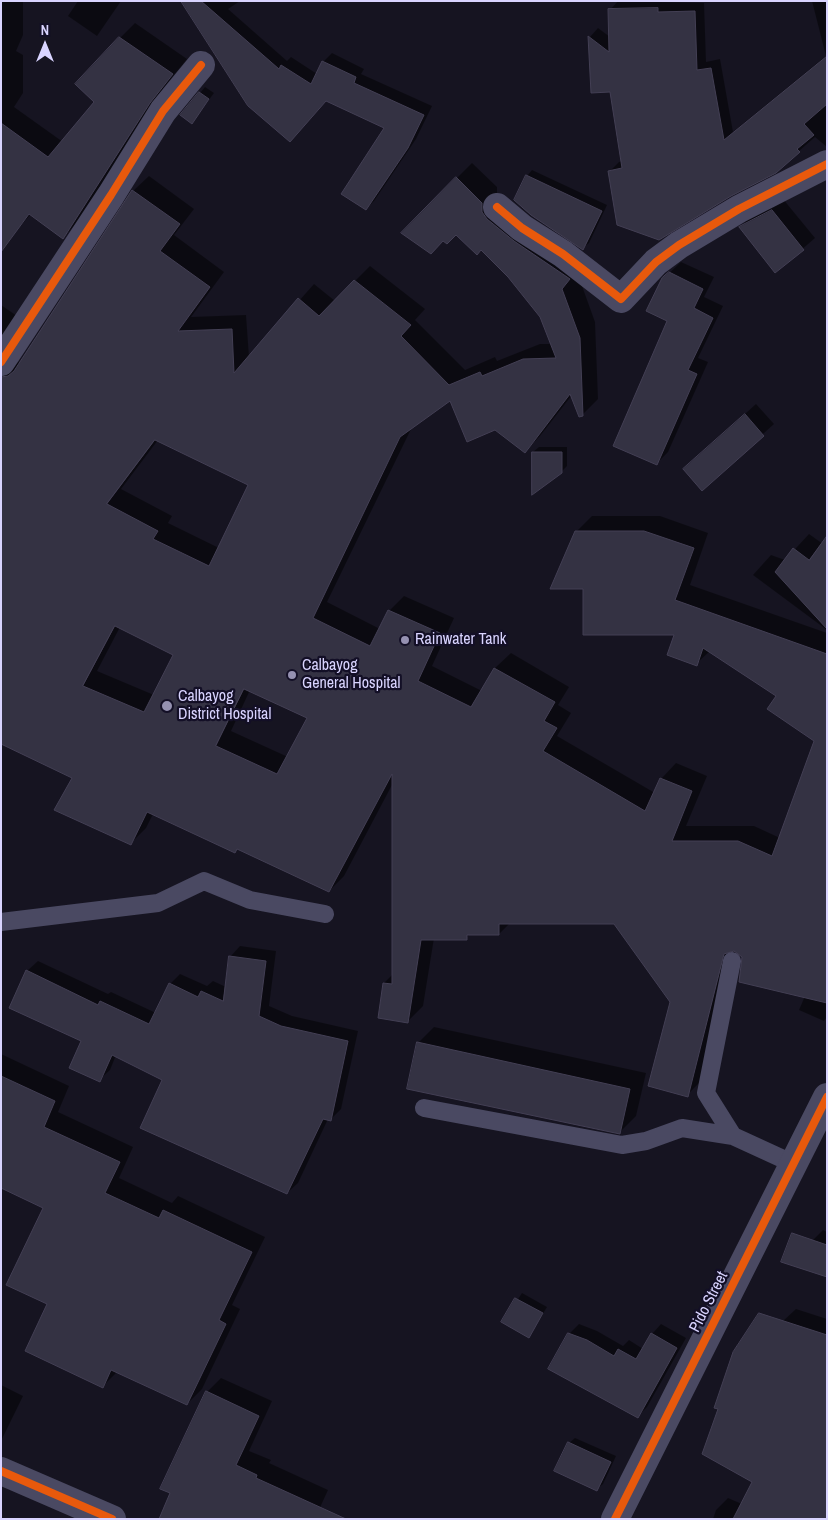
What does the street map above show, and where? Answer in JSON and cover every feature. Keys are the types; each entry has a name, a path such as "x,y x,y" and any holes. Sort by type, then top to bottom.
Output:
{"street":[{"path":"1,362 106,204 163,111 201,65"},
{"path":"497,207 522,228 564,254 621,299 656,262 679,245 739,209 827,164"},
{"name":"Pido Street","path":"615,1519 827,1098"},
{"path":"1,1471 112,1519"}],"lane":[{"path":"1,922 158,903 204,881 250,900 325,914"},
{"path":"732,961 706,1093 733,1136"},
{"path":"424,1108 622,1145 646,1141 682,1128 733,1136 794,1164"}],"building":[{"path":"181,1 201,1 279,69 281,65 311,84 322,61 356,77 354,83 424,115 408,148 366,210 341,194 384,128 326,101 290,142 248,106"},
{"path":"658,8 658,12 695,11 697,70 711,68 724,140 827,56 827,104 804,124 814,135 797,149 800,152 776,173 731,196 659,240 617,225 608,171 622,168 610,92 591,93 588,36 609,52 608,9"},
{"path":"119,37 173,74 150,103 63,239 29,214 1,252 1,123 48,157 94,102 75,84"},
{"path":"199,92 209,99 192,124 180,115"},
{"path":"526,175 602,211 583,250 531,215 514,200"},
{"path":"456,177 482,203 482,212 487,219 514,241 570,279 562,289 580,338 583,416 579,417 570,394 525,453 495,430 467,442 450,401 400,437 313,618 370,646 388,610 440,633 418,681 471,707 494,668 555,702 544,721 557,728 543,751 645,811 660,778 692,791 672,841 738,841 772,856 814,741 767,709 776,696 703,648 697,666 667,655 674,635 583,635 583,589 550,589 575,531 644,531 694,548 675,600 827,654 827,1003 739,982 742,957 734,951 724,954 688,1097 648,1086 670,1002 614,924 499,924 499,935 467,935 467,940 421,940 408,1023 378,1018 383,983 392,984 392,774 329,892 237,849 235,853 147,812 131,845 54,810 72,778 1,744 1,377 8,376 14,371 132,190 180,224 160,251 210,287 178,331 232,329 234,373 298,298 319,316 354,280 411,325 401,336 449,385 480,372 482,376 523,359 556,358 540,317 508,277 481,250 477,255 456,235 447,244 443,241 431,254 401,233","holes":["155,440 248,485 209,566 153,539 158,531 107,504","115,626 173,655 144,712 83,686","244,689 307,718 277,774 216,746"]},
{"path":"772,210 804,250 775,273 739,227"},
{"path":"669,272 703,289 694,308 713,318 688,370 697,374 657,465 613,446 667,321 646,311 662,278"},
{"path":"745,414 764,436 702,491 683,469"},
{"path":"532,452 562,452 562,473 532,495"},
{"path":"827,536 827,629 775,572 793,548 809,560"},
{"path":"229,956 266,961 259,1016 281,1026 348,1041 331,1121 323,1119 287,1194 140,1128 162,1080 112,1055 100,1082 69,1068 81,1041 9,1008 26,970 98,1005 100,1001 149,1024 169,983 198,997 201,991 223,1001"},
{"path":"417,1042 630,1089 620,1134 407,1089"},
{"path":"1,1076 55,1101 44,1127 120,1162 105,1193 159,1218 163,1210 252,1252 219,1320 226,1324 187,1405 111,1370 103,1388 25,1351 47,1304 6,1285 43,1208 1,1188"},
{"path":"792,1233 827,1245 827,1277 781,1262"},
{"path":"515,1298 543,1313 529,1338 501,1322"},
{"path":"759,1313 827,1335 827,1519 733,1519 752,1482 702,1454 718,1409 714,1408 733,1352"},
{"path":"568,1333 587,1340 614,1356 618,1349 636,1359 651,1333 677,1348 638,1418 548,1369"},
{"path":"206,1391 259,1416 236,1465 257,1475 256,1478 346,1519 159,1519 170,1493 160,1489"},
{"path":"568,1442 611,1462 597,1491 554,1471"}],"cycle path":[{"path":"1,362 111,195 163,111 201,65"},
{"path":"497,207 522,228 563,254 621,299 656,262 679,245 739,209 827,164"},
{"path":"615,1519 827,1097"},
{"path":"1,1471 112,1519"}],"place":[{"name":"Rainwater Tank","path":"405,640"},
{"name":"Calbayog General Hospital","path":"292,675"},
{"name":"Calbayog District Hospital","path":"167,706"}]}
